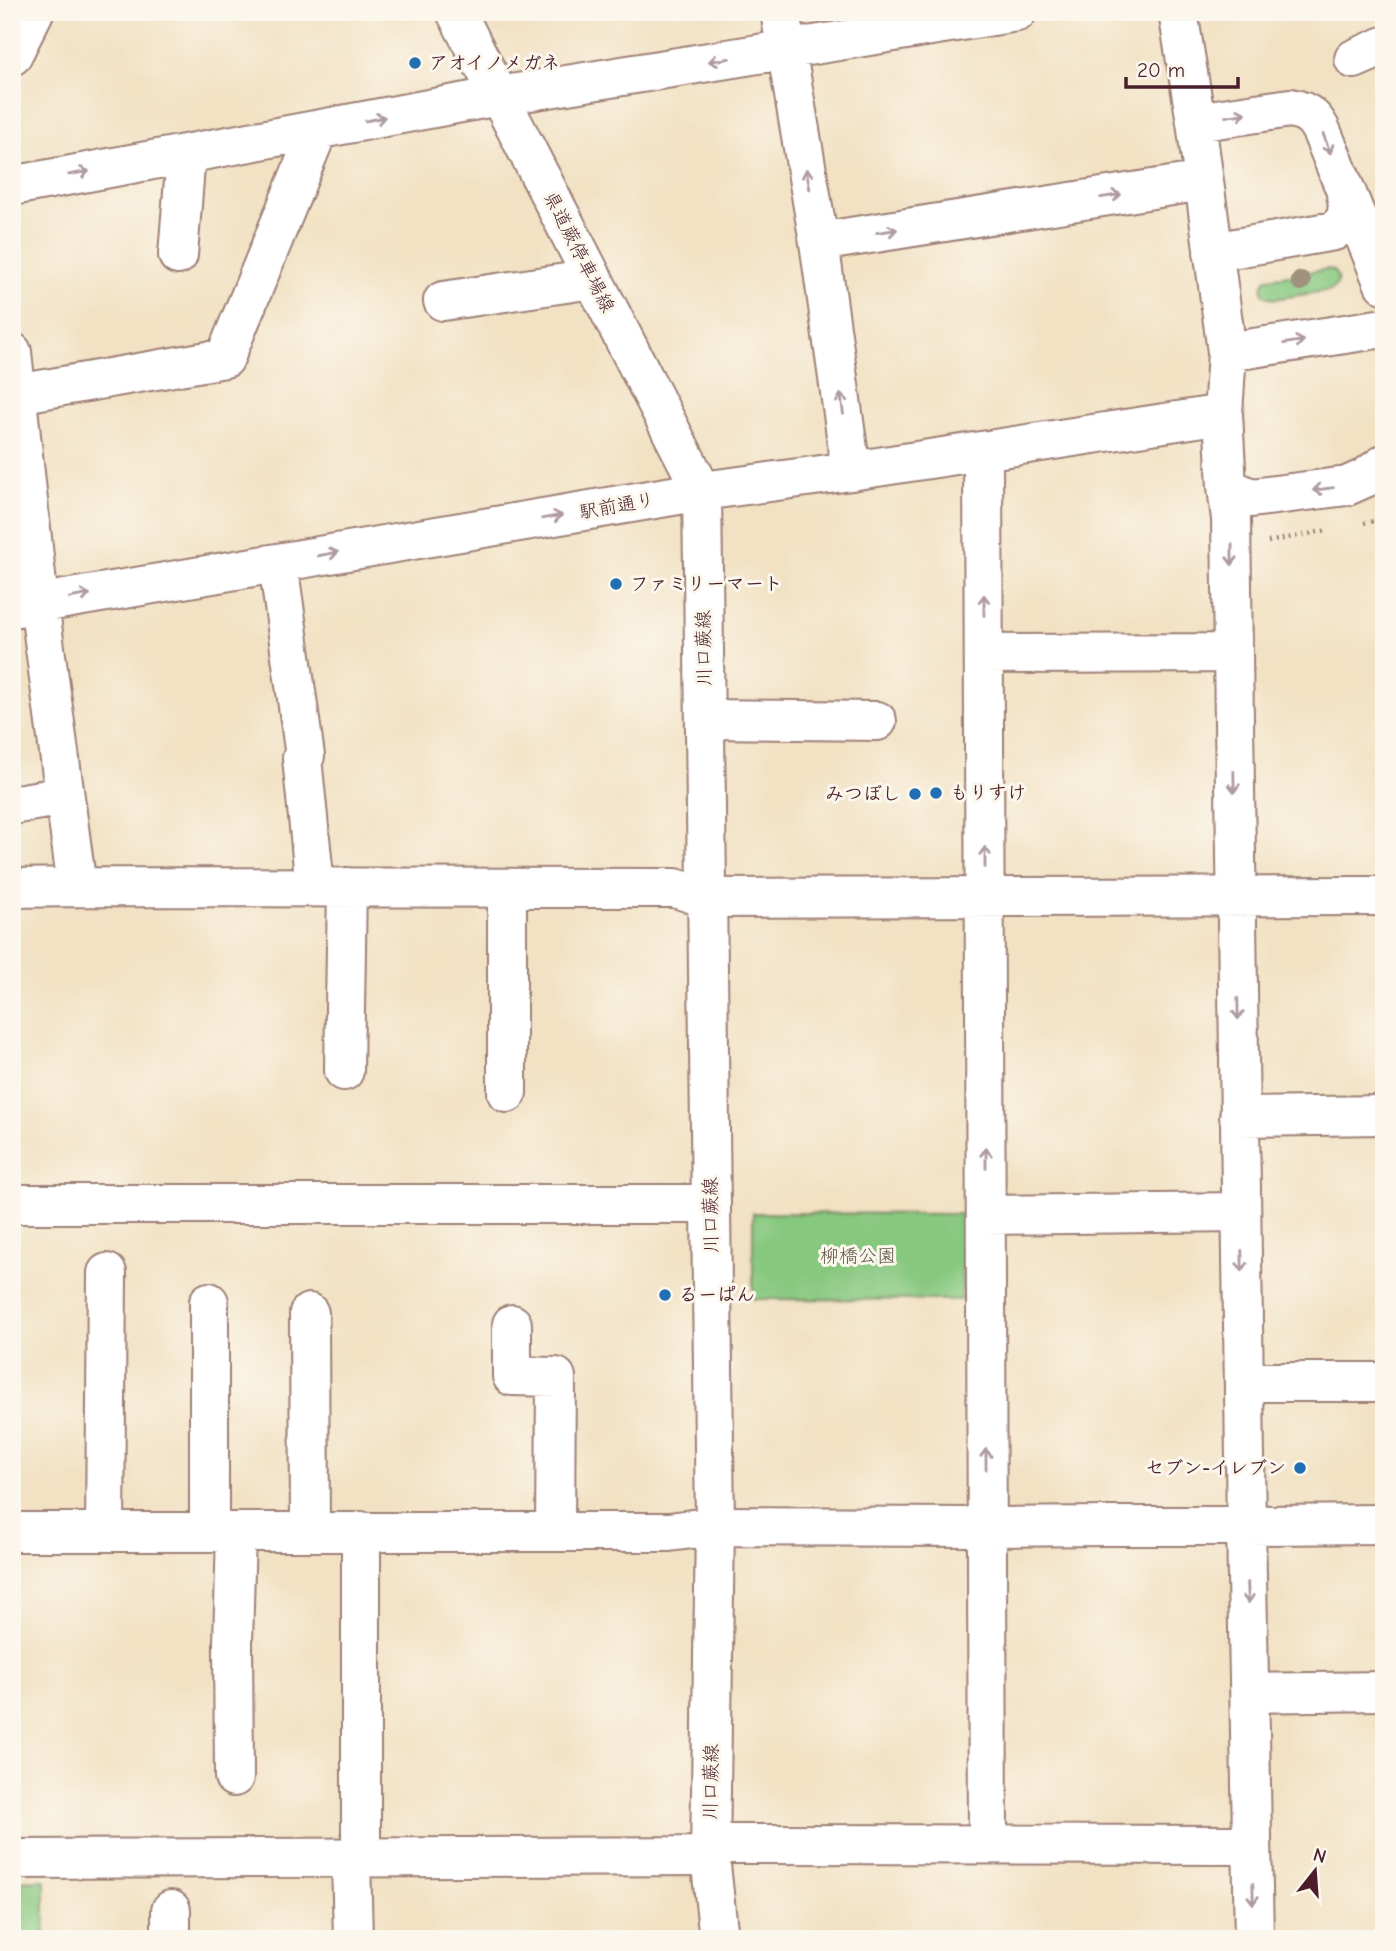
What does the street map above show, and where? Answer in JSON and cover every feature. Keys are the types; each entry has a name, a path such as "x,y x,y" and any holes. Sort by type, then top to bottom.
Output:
{"street":[{"path":"12,56 34,12"},
{"name":"県道蕨停車場線","path":"456,12 702,491"},
{"path":"1178,12 1196,122 1227,352 1223,414 1231,519 1245,1525 1251,1693 1254,1939"},
{"path":"12,186 499,96 783,31 994,14"},
{"path":"783,31 819,242 851,471"},
{"path":"1196,122 1277,109 1302,110 1312,116 1318,124 1384,284"},
{"path":"17,394 225,359 318,130"},
{"path":"178,255 186,154"},
{"path":"819,242 1203,181"},
{"path":"1213,251 1334,231 1346,220 1346,194"},
{"path":"443,301 593,279"},
{"path":"1227,352 1384,328"},
{"path":"12,352 17,394 26,605 63,796 77,887"},
{"name":"駅前通り","path":"26,605 702,491 1223,414"},
{"path":"983,451 988,1843"},
{"path":"1227,486 1251,498 1347,486 1366,478 1384,464"},
{"name":"川口蕨線","path":"702,491 715,1526 710,1850 719,1939"},
{"path":"278,563 305,756 302,758 331,887 344,1071"},
{"path":"984,654 1231,653"},
{"path":"705,719 877,721"},
{"path":"12,805 63,796"},
{"path":"12,888 675,888 708,898 1384,896"},
{"path":"507,1093 508,888"},
{"path":"1240,1117 1384,1115"},
{"path":"12,1204 711,1204"},
{"path":"986,1215 1241,1212"},
{"path":"105,1532 107,1273"},
{"path":"209,1301 222,1532 233,1643 234,1777"},
{"path":"309,1313 310,1531"},
{"path":"512,1324 512,1376 556,1377 555,1532"},
{"path":"1245,1382 1384,1382"},
{"path":"12,1532 668,1532 715,1526 1384,1524"},
{"path":"353,1939 361,1531"},
{"path":"1251,1693 1384,1691"},
{"path":"12,1860 356,1858 988,1843 1252,1845"}],"path":[{"path":"1356,525 1384,519"},
{"path":"1261,543 1329,530"}],"green space":[{"path":"1333,270 1338,278 1337,285 1331,290 1274,299 1264,295 1263,285 1269,278"},
{"name":"柳橋公園","path":"753,1213 963,1214 962,1300 753,1299"},
{"path":"45,1880 45,1939 12,1939 12,1881"}],"place":[{"name":"アオイノメガネ","path":"415,63"},
{"name":"ファミリーマート","path":"616,584"},
{"name":"もりすけ","path":"936,793"},
{"name":"みつぼし","path":"915,794"},
{"name":"るーぱん","path":"665,1295"},
{"name":"セブン-イレブン","path":"1300,1468"}]}
